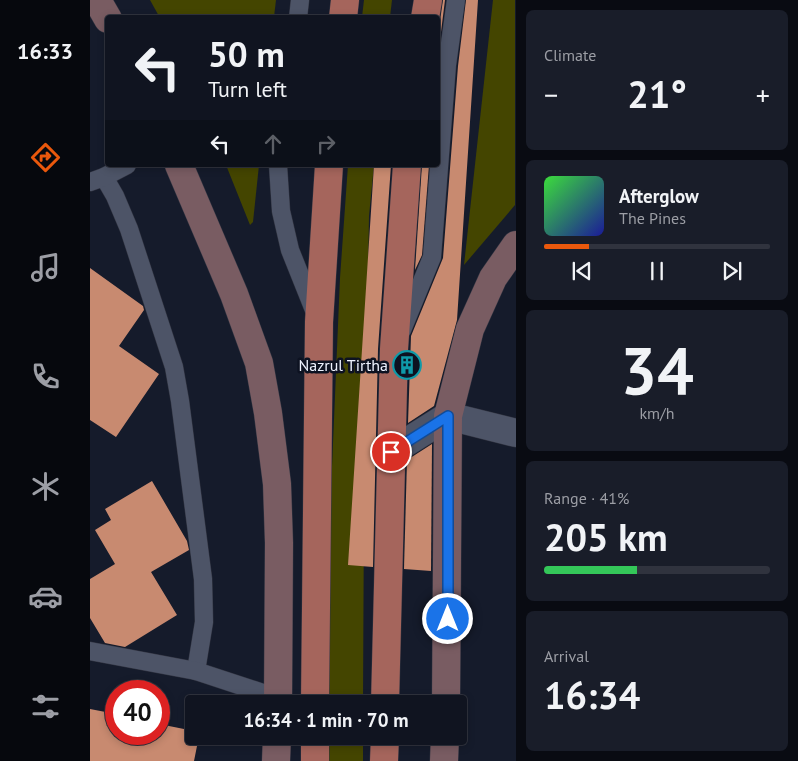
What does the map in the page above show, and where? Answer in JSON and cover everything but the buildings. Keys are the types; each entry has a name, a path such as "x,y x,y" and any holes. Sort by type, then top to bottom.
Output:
{"main road":[{"path":"343,15 345,0"},
{"path":"426,15 428,0"},
{"path":"315,695 319,322 329,167"},
{"path":"385,695 394,349 407,167"},
{"path":"315,745 315,761"},
{"path":"384,761 385,745"}],"street":[{"path":"97,0 106,15"},
{"path":"180,167 234,294 259,363 268,413 277,484 279,543 278,695"},
{"path":"446,695 448,416 470,329 493,278 516,245"},
{"path":"391,452 448,416 516,433"},
{"path":"276,761 277,745"},
{"path":"444,761 445,745"}],"lane":[{"path":"298,15 300,0"},
{"path":"440,161 448,65 456,0"},
{"path":"123,167 97,180 116,196 130,229 174,367 179,392 203,579 204,622 196,671"},
{"path":"278,167 281,211 290,250 319,322"},
{"path":"394,349 432,257 440,167"},
{"path":"90,651 196,671 262,695"}],"shaded area":[{"path":"150,0 276,0 274,15 158,15"},
{"path":"364,0 392,0 390,15 362,15"},
{"path":"493,0 515,0 515,205 464,265"},
{"path":"227,167 259,167 253,222 250,225"},
{"path":"348,167 374,167 369,216 363,695 328,695 330,514 340,278"},
{"path":"328,745 363,745 363,761 328,761"}],"place":[{"name":"Nazrul Tirtha","path":"407,365"}],"route":[{"path":"391,452 448,416 448,619"}]}
